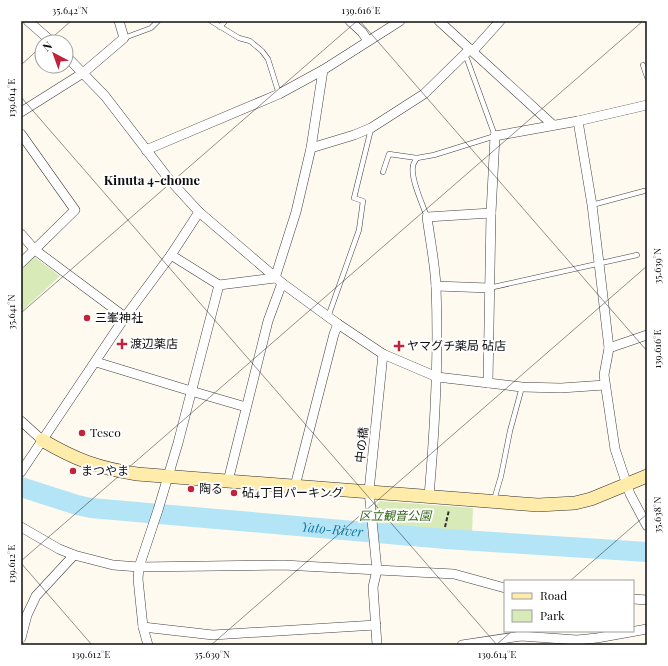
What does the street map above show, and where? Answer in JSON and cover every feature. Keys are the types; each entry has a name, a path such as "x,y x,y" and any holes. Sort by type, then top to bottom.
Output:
{"street":[{"path":"28,21 43,34"},
{"path":"21,112 83,73 124,38 119,21"},
{"path":"350,21 362,32 368,41"},
{"path":"146,150 279,94 323,70 400,21"},
{"path":"439,21 469,52 553,125"},
{"path":"311,148 354,135 371,128 424,94 500,21"},
{"path":"74,64 105,96 168,178 199,212 278,281 383,354 437,376 522,387 561,388 605,385"},
{"path":"228,481 311,148 323,70"},
{"path":"488,383 491,213 495,136 578,121 647,105"},
{"path":"578,121 592,205 609,348 604,374 615,449 626,485 646,523"},
{"path":"21,134 75,210 21,263"},
{"path":"21,472 125,317 172,255 199,212"},
{"path":"430,496 436,419 437,376 436,286 428,217 491,213"},
{"path":"21,234 35,250 125,317"},
{"path":"172,255 219,285 278,281"},
{"path":"148,645 143,627 138,579 139,567 168,476 219,285"},
{"path":"436,286 489,288"},
{"path":"295,486 334,334 338,324"},
{"path":"609,348 647,335"},
{"name":"中の橋","path":"377,645 373,588 377,570 369,491 383,354"},
{"path":"96,362 246,407"},
{"path":"21,421 42,440 76,459 102,467 131,473 538,505 575,503 591,500 647,476"},
{"path":"21,527 59,549 74,555 112,565 139,567 283,565 454,574 504,588"},
{"path":"21,638 24,612 36,596 74,555"},
{"path":"634,599 647,600"},
{"path":"143,627 213,635 376,625"},
{"path":"634,631 647,629"},
{"path":"462,645 521,636 577,640 630,632"}],"lane":[{"path":"124,38 151,28 158,21"},
{"path":"212,21 239,38 250,42 262,51 268,59 279,94"},
{"path":"220,27 225,21"},
{"path":"383,172 389,154 417,158 495,136 467,59 469,52"},
{"path":"643,65 647,77"},
{"path":"328,317 359,230 363,201 354,198 371,128"},
{"path":"417,158 413,165 413,172 416,187 428,217"},
{"path":"592,205 644,192"},
{"path":"489,288 638,254"},
{"path":"494,502 510,431 522,387"}],"path":[{"path":"445,527 452,499"}],"green space":[{"path":"33,256 60,276 21,312 21,268"},
{"name":"区立観音公園","path":"380,501 473,508 472,534 377,528 375,506"}],"waterway":[{"name":"Yato-River","path":"21,487 91,508 446,539 647,552"}],"place":[{"name":"三峯神社","path":"87,318"},
{"name":"渡辺薬店","path":"122,344"},
{"name":"ヤマグチ薬局 砧店","path":"399,346"},
{"name":"Tesco","path":"82,433"},
{"name":"まつやま","path":"73,471"},
{"name":"陶る","path":"191,489"},
{"name":"砧4丁目パーキング","path":"234,493"}],"district":[{"name":"Kinuta 4-chome","path":"152,180"}]}
